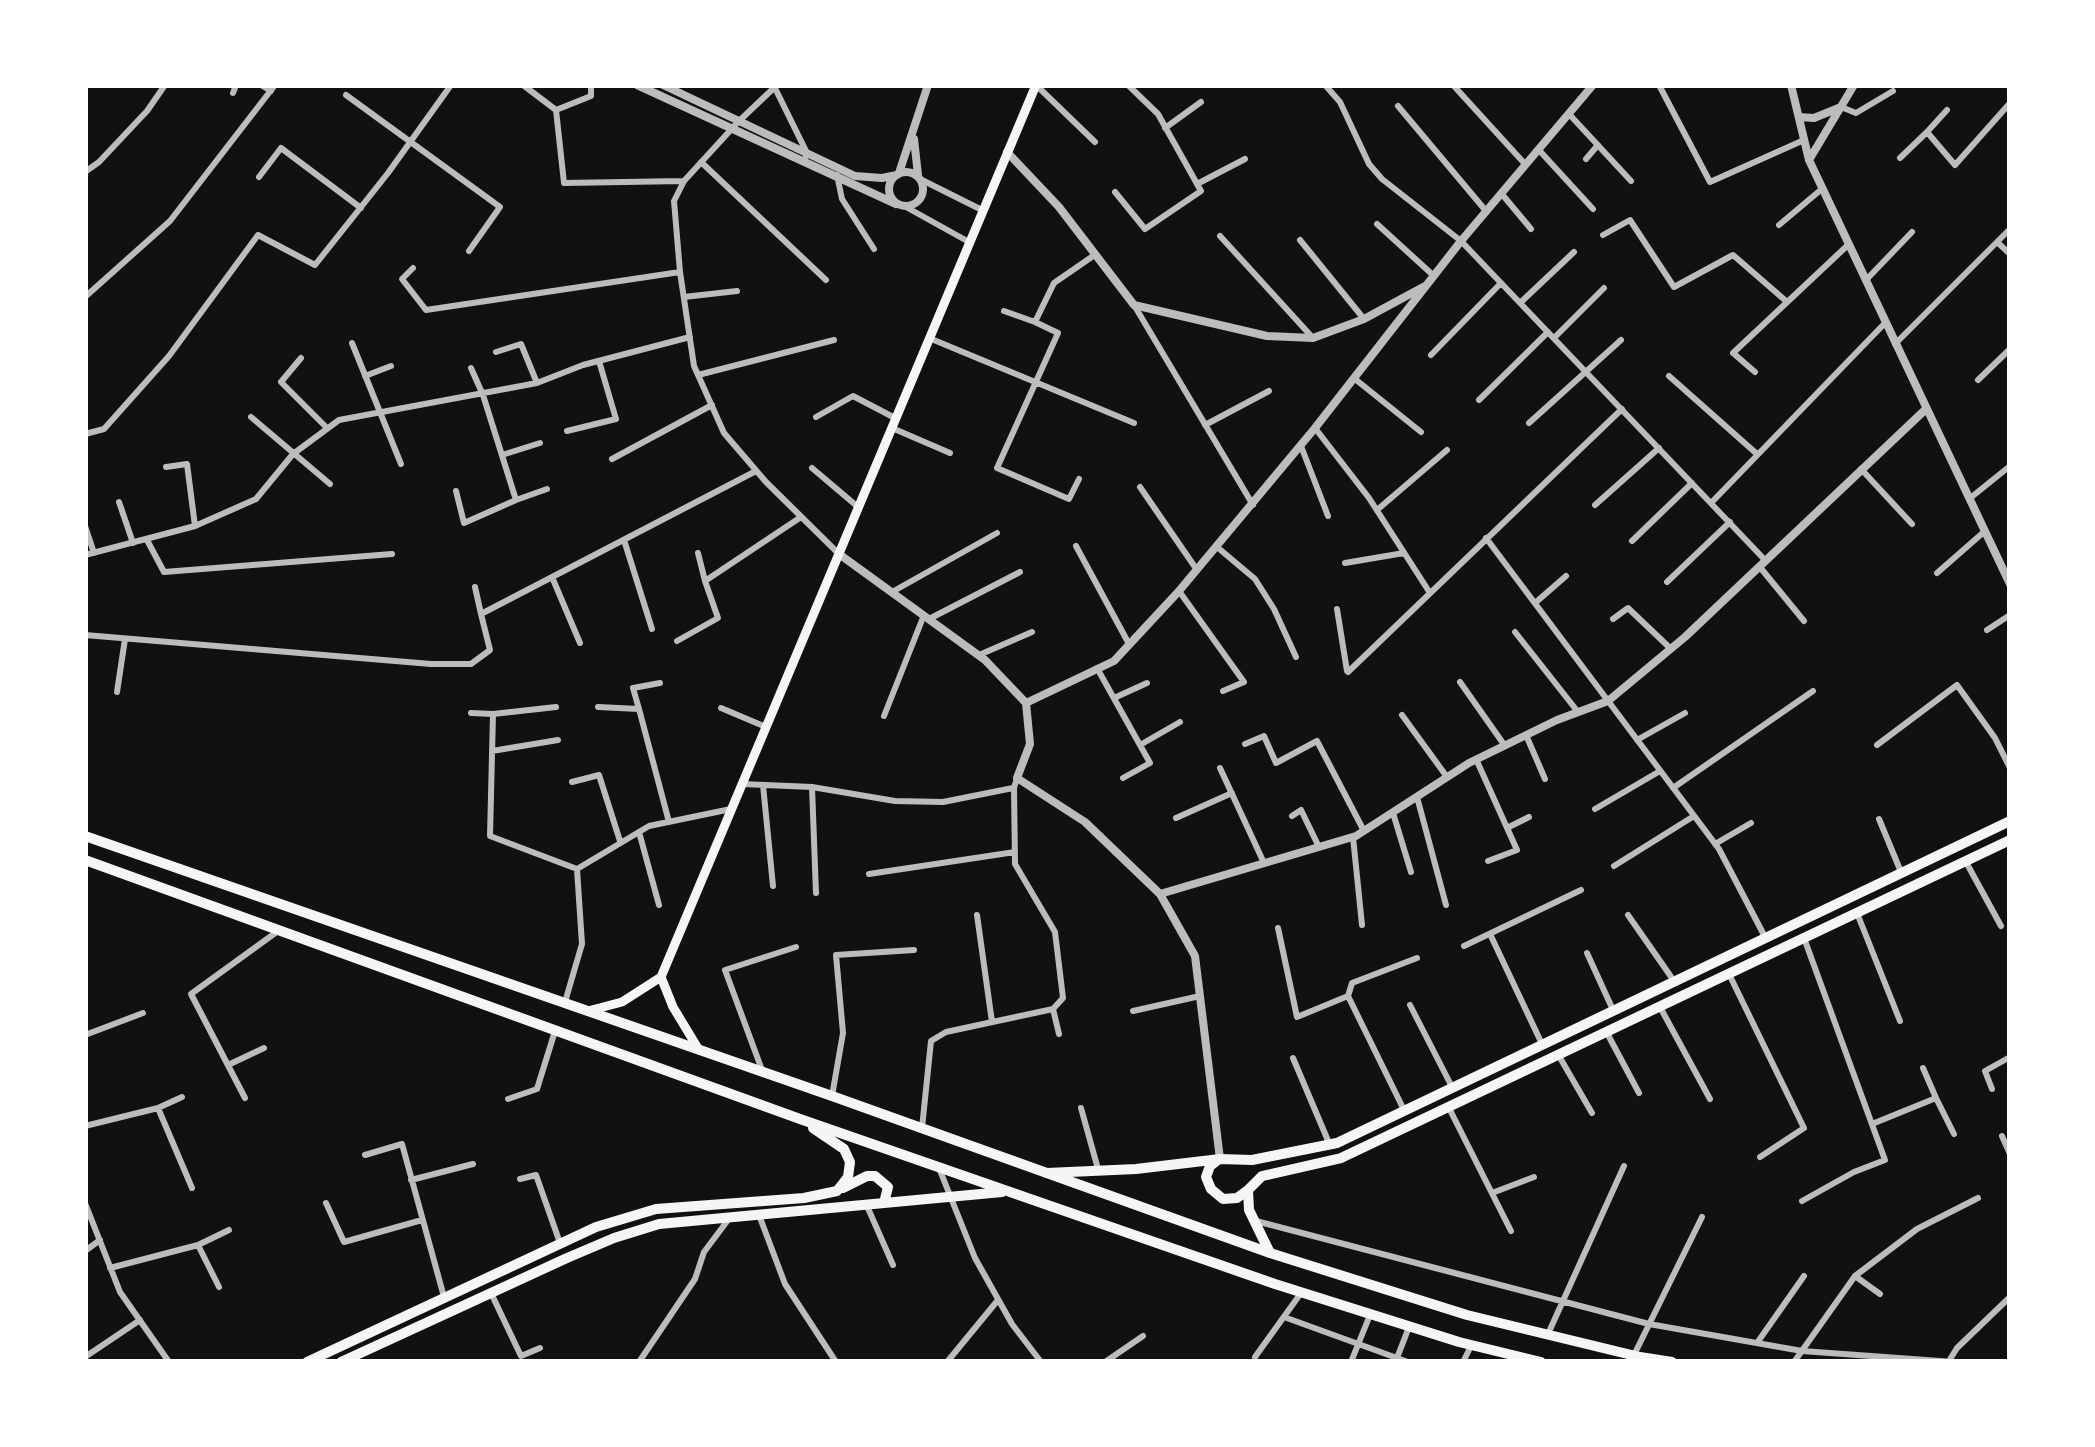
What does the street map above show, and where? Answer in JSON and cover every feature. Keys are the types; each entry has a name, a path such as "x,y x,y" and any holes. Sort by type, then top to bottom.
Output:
{"main road":[{"path":"586,1011 622,1002 662,977 1036,85"},
{"path":"1041,1173 1252,1160 1329,1144 2010,821"},
{"path":"1986,832 1993,848"},
{"path":"85,836 832,1096 1270,1254 1467,1315 1672,1362"},
{"path":"1220,1159 1210,1166 1206,1177 1211,1189 1223,1199 1237,1198 1262,1176 1340,1158 2010,840"},
{"path":"85,860 938,1167 1370,1314 1541,1362"},
{"path":"662,977 673,1006 699,1050"},
{"path":"800,1119 844,1150 850,1162 848,1177 837,1191"},
{"path":"307,1362 596,1227 656,1210 804,1198 837,1191 867,1176 875,1176 888,1187 884,1204"},
{"path":"1248,1190 1249,1210 1270,1254"},
{"path":"341,1362 491,1292 659,1224 1008,1191"}],"street":[{"path":"85,172 135,124 165,85"},
{"path":"85,297 170,222 273,88 261,85"},
{"path":"85,434 104,429 169,356 258,235 315,265 451,85"},
{"path":"523,85 556,110 564,183 684,181"},
{"path":"556,110 590,96 591,85"},
{"path":"637,85 730,130 806,157"},
{"path":"663,85 969,242"},
{"path":"901,205 889,188 913,135 928,85"},
{"path":"1036,85 1096,142"},
{"path":"1114,192 1145,230 1201,192 1158,114 1128,85"},
{"path":"1326,85 1340,102 1369,164 1382,179 1461,241 1622,409 1730,522 1804,620"},
{"path":"1660,85 1710,182 1804,140"},
{"path":"1791,85 1809,160 2010,584"},
{"path":"1809,160 1854,85"},
{"path":"806,157 775,86 684,181 674,201 680,272 698,376 724,433 838,554 979,655 1026,703 1030,744 1014,788 1015,864 1055,932 1063,998 1053,1009 946,1032 931,1041 922,1129"},
{"path":"1456,86 1525,164"},
{"path":"1026,703 1114,660 1179,592 1588,87"},
{"path":"1799,117 1814,118 1841,107 1856,113 1893,91"},
{"path":"346,95 500,207 469,250"},
{"path":"1165,128 1201,102"},
{"path":"1927,132 1954,165 2010,103"},
{"path":"1398,106 1486,211"},
{"path":"1900,158 1947,110"},
{"path":"1568,112 1631,181"},
{"path":"901,205 916,204 923,195 913,135"},
{"path":"1586,160 1598,146"},
{"path":"259,177 281,148 360,208"},
{"path":"1538,149 1592,210"},
{"path":"1007,152 1059,207 1134,305 1253,504"},
{"path":"1197,184 1245,159"},
{"path":"702,162 826,280"},
{"path":"838,173 882,178 910,172 982,210"},
{"path":"838,173 842,199 874,250"},
{"path":"1778,226 1822,188"},
{"path":"1501,193 1531,230"},
{"path":"1603,235 1630,220 1674,287 1733,255 1786,301"},
{"path":"1378,224 1434,276"},
{"path":"1896,344 2010,229"},
{"path":"1866,280 1912,232"},
{"path":"1220,236 1313,338"},
{"path":"1300,240 1364,319"},
{"path":"1997,242 2010,254"},
{"path":"1754,372 1733,353 1848,244"},
{"path":"1520,303 1574,252"},
{"path":"1035,322 1054,284 1096,254"},
{"path":"413,268 402,279 426,310 680,272"},
{"path":"1432,355 1501,283"},
{"path":"1134,305 1267,336 1313,338 1364,319 1427,284"},
{"path":"1479,400 1604,288"},
{"path":"684,297 737,291"},
{"path":"1004,311 1058,333 998,468 1069,499 1080,478"},
{"path":"1711,503 1886,322"},
{"path":"85,526 90,554 195,526 256,500 293,454 339,420 536,383 598,361 690,337"},
{"path":"929,338 1036,379 1134,423"},
{"path":"698,376 834,340"},
{"path":"1529,423 1621,340"},
{"path":"352,343 401,464"},
{"path":"496,352 521,344 536,383"},
{"path":"1978,380 2010,349"},
{"path":"301,358 281,382 327,428"},
{"path":"568,432 616,419 598,361"},
{"path":"365,376 391,366"},
{"path":"471,368 484,395 516,500"},
{"path":"1669,376 1757,454"},
{"path":"1355,379 1421,432"},
{"path":"1205,425 1268,391"},
{"path":"816,417 853,396 893,423 950,453"},
{"path":"612,458 712,405"},
{"path":"1160,894 1353,837 1476,760 1608,701 1671,649 1926,408"},
{"path":"1336,609 1348,672 1622,409"},
{"path":"251,417 330,484"},
{"path":"1315,428 1377,510 1430,593"},
{"path":"502,455 540,443"},
{"path":"1301,446 1328,516"},
{"path":"1595,506 1659,448"},
{"path":"1377,510 1448,450"},
{"path":"166,467 187,464 195,526"},
{"path":"1969,499 2010,466"},
{"path":"812,468 858,507"},
{"path":"1861,469 1912,524"},
{"path":"481,614 756,471"},
{"path":"1632,541 1692,483"},
{"path":"1140,487 1197,570"},
{"path":"456,491 464,522 547,489"},
{"path":"120,502 133,544"},
{"path":"705,581 801,517"},
{"path":"1667,582 1730,522"},
{"path":"1938,572 1984,531"},
{"path":"892,592 997,533"},
{"path":"1486,538 1715,844 1765,937"},
{"path":"147,540 164,572 392,554"},
{"path":"624,540 652,628"},
{"path":"1076,546 1129,644"},
{"path":"1217,547 1255,579 1296,657"},
{"path":"677,642 718,618 698,553"},
{"path":"1345,563 1404,553"},
{"path":"884,716 926,617 1020,572"},
{"path":"1535,603 1566,576"},
{"path":"552,577 580,643"},
{"path":"85,635 471,664 490,650 474,587"},
{"path":"1179,592 1244,682 1223,691"},
{"path":"1612,619 1628,608 1671,649"},
{"path":"1987,630 2010,615"},
{"path":"979,655 1032,632"},
{"path":"1515,632 1578,712"},
{"path":"118,692 125,639"},
{"path":"1098,668 1150,762 1123,778"},
{"path":"1114,698 1147,682"},
{"path":"1460,682 1505,746"},
{"path":"660,684 633,688 669,822"},
{"path":"1877,745 1956,686 1994,738 2010,768"},
{"path":"1673,788 1814,690"},
{"path":"471,714 556,707"},
{"path":"598,707 639,708"},
{"path":"721,708 766,727"},
{"path":"1637,740 1685,713"},
{"path":"493,714 490,836 577,870"},
{"path":"1402,715 1447,777"},
{"path":"1140,745 1180,722"},
{"path":"1526,735 1545,778"},
{"path":"1245,744 1264,736 1276,763 1317,741 1364,831"},
{"path":"492,751 558,740"},
{"path":"1476,760 1517,850 1488,861"},
{"path":"1220,768 1264,863"},
{"path":"1595,808 1660,770"},
{"path":"572,782 599,775 620,841"},
{"path":"1018,778 1085,822 1160,894 1195,956 1220,1159"},
{"path":"742,784 812,787 895,801 942,802 1014,788"},
{"path":"763,785 773,886"},
{"path":"812,787 816,893"},
{"path":"1176,818 1232,793"},
{"path":"1417,796 1446,905"},
{"path":"577,870 639,832 732,808"},
{"path":"1292,816 1301,810 1320,847"},
{"path":"1393,812 1411,872"},
{"path":"1614,866 1694,816"},
{"path":"1507,828 1528,817"},
{"path":"1880,818 1901,872"},
{"path":"1715,844 1751,823"},
{"path":"639,832 659,906"},
{"path":"1353,837 1362,925"},
{"path":"869,874 1015,852"},
{"path":"1966,861 2001,926"},
{"path":"565,1004 582,944 577,870"},
{"path":"1464,946 1581,890"},
{"path":"1856,913 1900,1021"},
{"path":"977,915 992,1022"},
{"path":"1628,916 1674,981"},
{"path":"1278,928 1296,1017 1348,996"},
{"path":"245,1098 191,994 279,930"},
{"path":"1490,934 1542,1044"},
{"path":"1802,1201 1885,1160 1804,938"},
{"path":"762,1072 725,970 796,947"},
{"path":"832,1096 843,1033 836,955 914,950"},
{"path":"1588,953 1613,1010"},
{"path":"1404,1110 1348,996 1352,983 1417,958"},
{"path":"1729,974 1804,1128 1760,1156"},
{"path":"1133,1012 1200,996"},
{"path":"1410,1005 1452,1087"},
{"path":"1660,1007 1710,1100"},
{"path":"1053,1009 1058,1034"},
{"path":"85,1035 142,1013"},
{"path":"508,1099 537,1089 556,1030"},
{"path":"1606,1033 1639,1093"},
{"path":"228,1065 264,1048"},
{"path":"1559,1056 1592,1112"},
{"path":"1992,1089 1985,1071 2010,1057"},
{"path":"1293,1058 1329,1144"},
{"path":"1923,1068 1954,1134"},
{"path":"85,1126 158,1108 182,1097"},
{"path":"1872,1124 1936,1098"},
{"path":"158,1108 192,1188"},
{"path":"1082,1108 1099,1170"},
{"path":"1449,1108 1510,1231"},
{"path":"2002,1136 2010,1154"},
{"path":"365,1155 402,1144 444,1297"},
{"path":"411,1180 472,1164"},
{"path":"1548,1335 1624,1166"},
{"path":"938,1167 974,1258 1040,1362"},
{"path":"520,1178 536,1175 560,1243"},
{"path":"1492,1193 1534,1176"},
{"path":"1794,1362 1855,1276 1916,1229 1978,1198"},
{"path":"85,1203 120,1292 169,1362"},
{"path":"326,1203 344,1242 422,1220"},
{"path":"868,1206 893,1266"},
{"path":"760,1214 785,1284 836,1362"},
{"path":"639,1362 695,1279 712,1240 733,1215"},
{"path":"1634,1356 1702,1217"},
{"path":"1254,1220 1649,1324 1802,1350 1951,1362 1957,1348 2010,1297"},
{"path":"110,1268 198,1245 229,1230"},
{"path":"85,1250 100,1240"},
{"path":"198,1245 220,1288"},
{"path":"1757,1343 1804,1276"},
{"path":"1855,1276 1880,1294"},
{"path":"491,1292 521,1356 540,1348"},
{"path":"1255,1357 1302,1292"},
{"path":"947,1362 998,1300"},
{"path":"1351,1362 1370,1314"},
{"path":"1284,1317 1408,1362"},
{"path":"85,1358 140,1320"},
{"path":"1396,1360 1410,1326"},
{"path":"1104,1362 1142,1336"},
{"path":"1462,1362 1471,1345"},
{"path":"366,1362 368,1349"}]}
